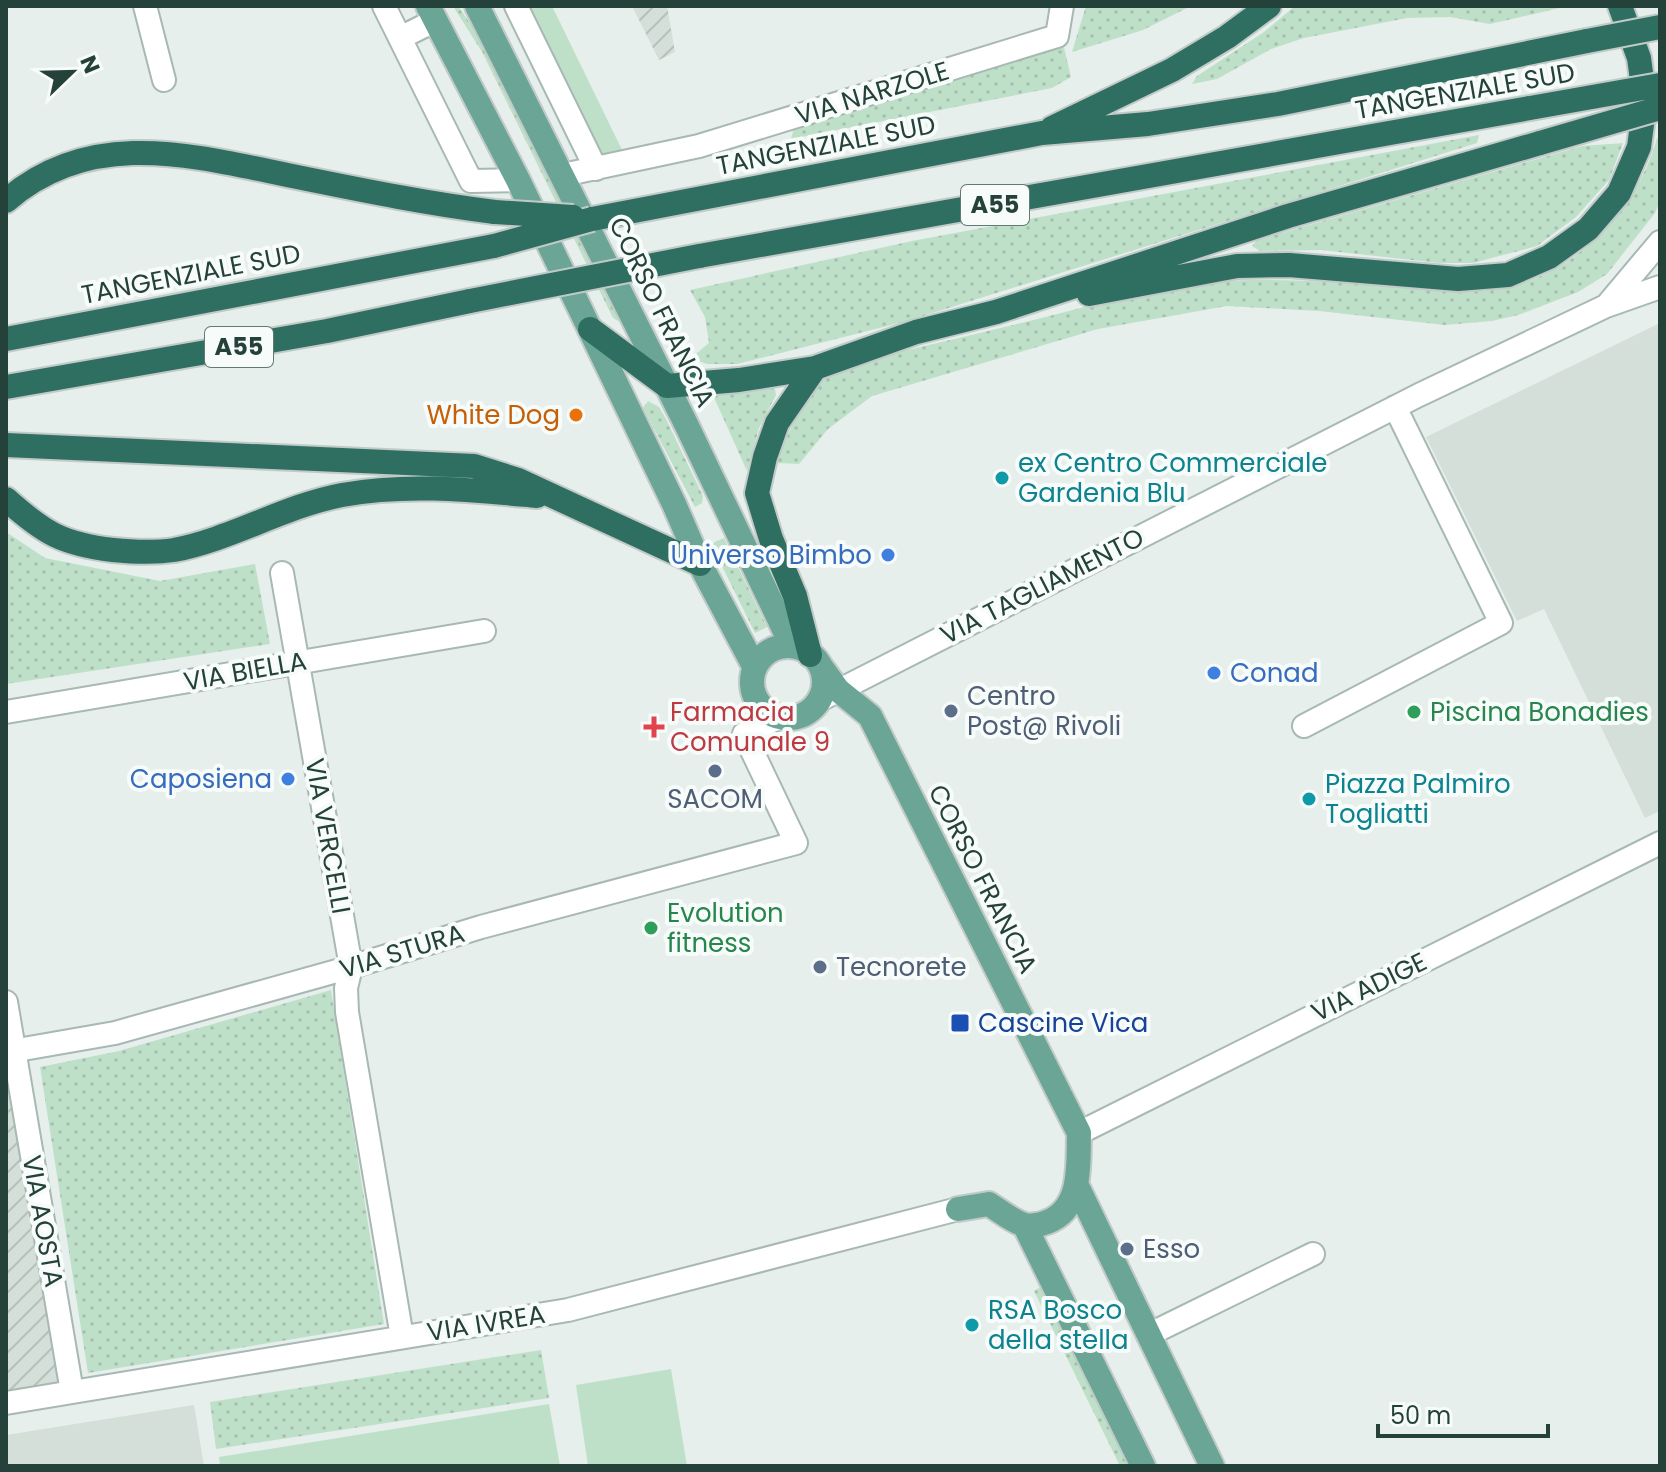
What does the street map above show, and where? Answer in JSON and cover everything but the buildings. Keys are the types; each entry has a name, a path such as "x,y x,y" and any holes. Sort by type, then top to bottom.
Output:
{"highway":[{"path":"1042,133 1172,70 1227,37 1269,6"},
{"path":"590,329 667,386 739,380 815,368 916,332 996,312 1237,266 1289,265 1458,279 1508,275 1549,257 1588,229 1619,193 1639,147 1645,102 1639,58 1620,6"},
{"name":"TANGENZIALE SUD","path":"6,339 494,246 592,219 705,196 1042,133 1148,124 1263,106 1660,27"},
{"name":"TANGENZIALE SUD","path":"6,387 327,331 699,256 1660,85"},
{"path":"996,312 1288,216 1660,108"},
{"path":"6,201 18,190 59,167 85,158 136,151 187,155 438,205 592,219"},
{"path":"807,655 795,596 771,539 757,493 777,423 815,368"},
{"path":"9,446 474,466 518,480 700,564"},
{"path":"6,499 46,533 79,546 138,552 174,550 210,540 293,508 388,488 431,487 559,499"}],"main road":[{"name":"CORSO FRANCIA","path":"477,6 667,386 828,696 870,716 1079,1133"},
{"path":"432,13 518,180 700,564 755,668"},
{"path":"807,655 769,651 755,668 752,682 757,699 768,712 780,717 801,715 828,696"},
{"path":"1025,1226 1056,1218 1070,1203 1077,1186 1079,1133"},
{"path":"1077,1186 1212,1466"},
{"path":"958,1209 989,1204 1025,1226 1143,1466"}],"street":[{"path":"145,6 164,80"},
{"path":"384,6 471,181 518,180"},
{"path":"516,6 596,169"},
{"name":"VIA NARZOLE","path":"563,175 699,146 1057,36 1062,6"},
{"path":"400,38 432,13"},
{"name":"VIA TAGLIAMENTO","path":"1606,306 1660,242"},
{"name":"VIA TAGLIAMENTO","path":"828,696 1395,407 1606,306 1660,287"},
{"path":"1304,726 1501,623 1395,407"},
{"name":"VIA VERCELLI","path":"282,573 351,967 346,988 347,1012 402,1337"},
{"name":"VIA BIELLA","path":"6,712 484,631"},
{"name":"VIA STURA","path":"10,1051 115,1033 496,923 796,843 744,734 780,717"},
{"name":"VIA ADIGE","path":"1079,1133 1660,843"},
{"name":"VIA AOSTA","path":"6,1002 10,1051 72,1392"},
{"name":"VIA IVREA","path":"6,1403 568,1310 958,1209"},
{"path":"1148,1335 1313,1254"}],"shaded area":[{"path":"632,6 667,6 675,52 659,60"},
{"path":"1660,323 1660,811 1645,818 1544,609 1517,621 1426,437"},
{"path":"6,1023 66,1393 6,1404"},
{"path":"194,1405 204,1466 6,1466 6,1435"}],"green space":[{"path":"453,6 458,6 490,52 622,319 618,321 613,318 482,52"},
{"path":"527,6 552,6 625,156 603,164"},
{"path":"1086,6 1191,6 1143,30 1072,52"},
{"path":"1295,6 1568,6 1490,24 1450,17 1407,18 1304,38 1271,49 1217,79 1192,84 1197,76 1264,32"},
{"path":"1062,39 1071,77 1052,88 791,139 795,124"},
{"path":"1479,135 1477,143 907,321 737,364 707,364 691,358 709,343 705,317 690,290 912,241"},
{"path":"1660,137 1660,201 1655,213 1607,274 1578,292 1518,315 1492,321 1445,325 1319,311 1227,306 1098,329 872,396 828,429 799,464 777,463 804,403 819,383 837,369 1140,292 1218,281 1271,280 1477,291 1510,287 1536,278 1560,266 1603,232 1636,188"},
{"path":"1623,143 1609,180 1576,217 1537,246 1473,263 1439,263 1321,250 1260,251 1252,246 1257,240 1582,146"},
{"path":"769,386 775,389 776,395 759,428 747,471 712,393"},
{"path":"648,401 659,407 666,419 703,496 702,503 695,507 643,408"},
{"path":"6,532 45,558 160,581 255,564 270,644 6,684"},
{"path":"724,538 767,627 755,633 711,544"},
{"path":"331,990 384,1324 88,1373 40,1067 119,1051"},
{"path":"1044,1285 1136,1466 1120,1466 1034,1291"},
{"path":"541,1350 549,1398 216,1449 210,1402"},
{"path":"671,1369 687,1466 588,1466 576,1385"},
{"path":"549,1404 560,1466 220,1466 219,1457"}],"place":[{"name":"White Dog","path":"576,415"},
{"name":"ex Centro Commerciale Gardenia Blu","path":"1002,478"},
{"name":"Universo Bimbo","path":"888,555"},
{"name":"Conad","path":"1214,673"},
{"name":"Centro Post@ Rivoli","path":"951,711"},
{"name":"Piscina Bonadies","path":"1414,712"},
{"name":"Farmacia Comunale 9","path":"654,727"},
{"name":"SACOM","path":"715,771"},
{"name":"Caposiena","path":"288,779"},
{"name":"Piazza Palmiro Togliatti","path":"1309,799"},
{"name":"Evolution fitness","path":"651,928"},
{"name":"Tecnorete","path":"820,967"},
{"name":"Cascine Vica","path":"960,1023"},
{"name":"Esso","path":"1127,1249"},
{"name":"RSA Bosco della stella","path":"972,1325"}]}
